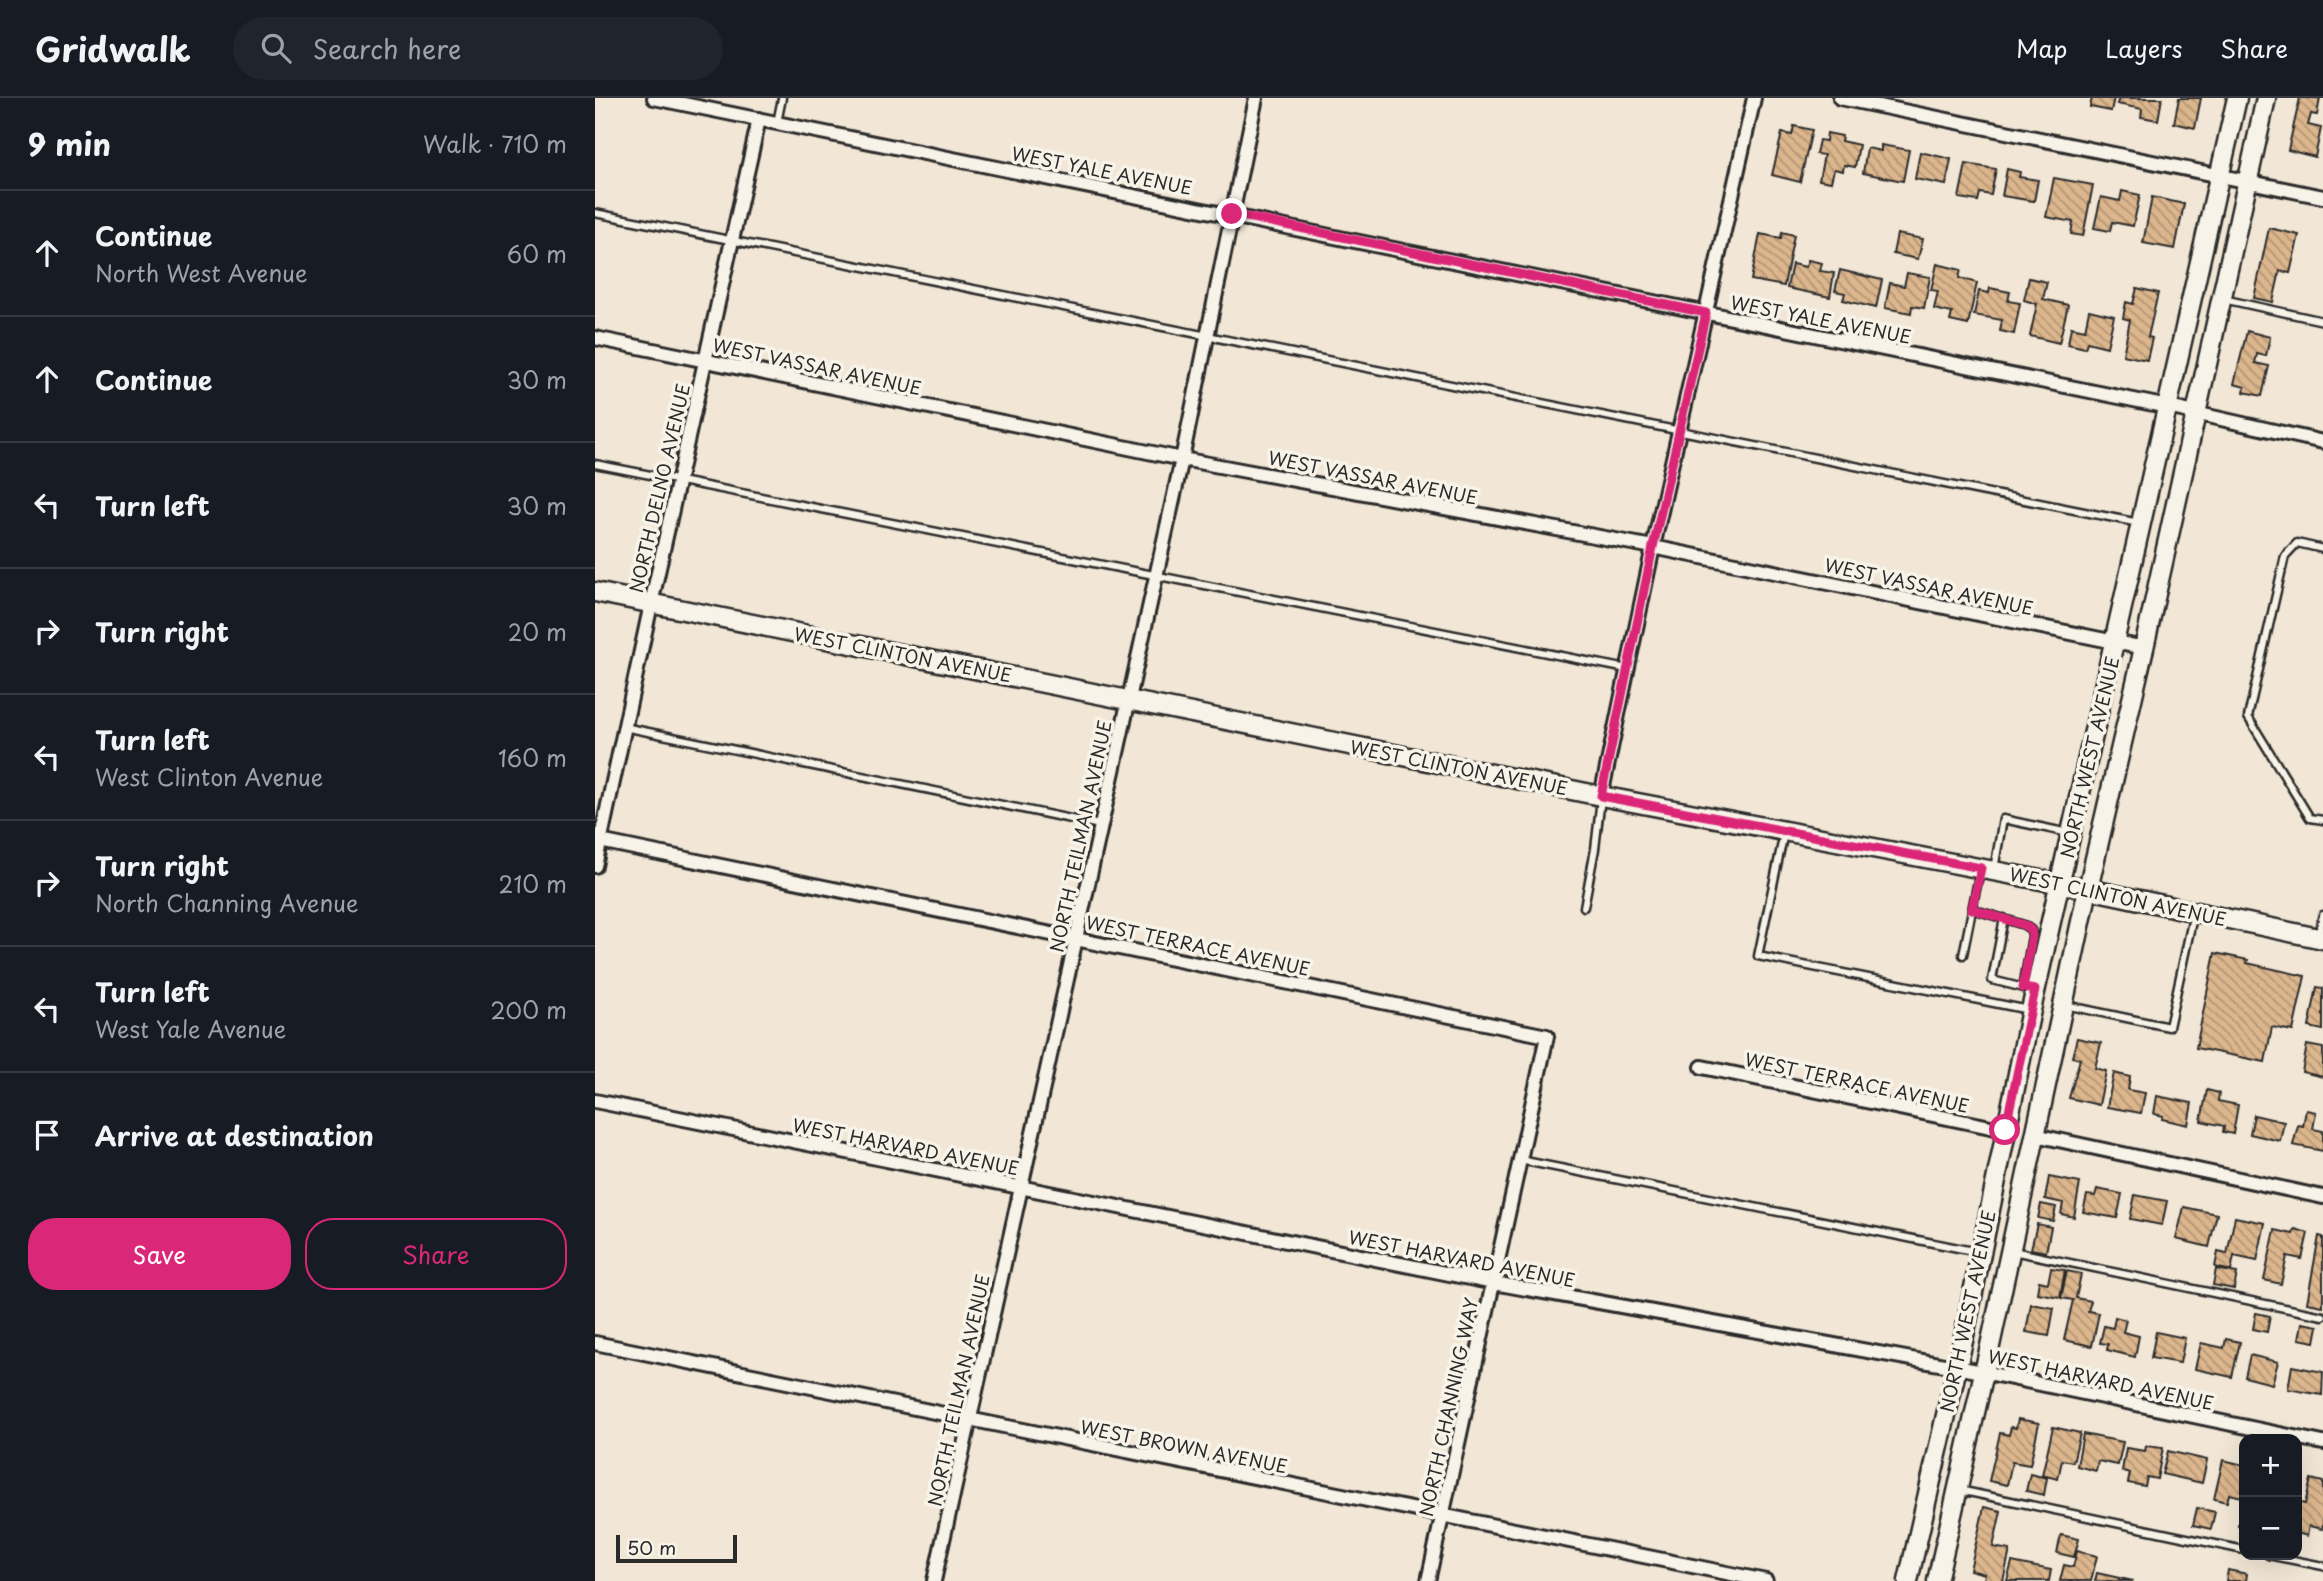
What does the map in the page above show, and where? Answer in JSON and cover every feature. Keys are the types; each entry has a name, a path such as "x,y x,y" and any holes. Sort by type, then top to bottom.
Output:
{"main road":[{"name":"NORTH WEST AVENUE","path":"1908,1581 1957,1368 2031,1010 2029,989 2059,883 2116,643 2140,524 2238,98"},
{"name":"NORTH WEST AVENUE","path":"1937,1581 2088,889 2266,98"},
{"name":"WEST CLINTON AVENUE","path":"595,592 1601,796 2059,883 2321,939"}],"street":[{"name":"WEST YALE AVENUE","path":"654,98 1232,214 2197,413 2323,442"},
{"path":"1601,796 1653,547 1754,98"},
{"path":"1840,98 2323,197"},
{"name":"NORTH TEILMAN AVENUE","path":"934,1581 1182,459 1253,99"},
{"name":"NORTH DELNO AVENUE","path":"595,866 598,841 759,119"},
{"name":"WEST VASSAR AVENUE","path":"595,338 1182,459 1653,547 2144,649"},
{"name":"WEST TERRACE AVENUE","path":"598,841 1547,1036"},
{"name":"NORTH CHANNING WAY","path":"1428,1581 1547,1036"},
{"name":"WEST TERRACE AVENUE","path":"1702,1067 2005,1130"},
{"name":"WEST HARVARD AVENUE","path":"595,1101 1494,1283 1983,1372 2323,1443"},
{"path":"2035,1135 2323,1196"},
{"name":"WEST BROWN AVENUE","path":"595,1343 1766,1581"}],"lane":[{"path":"777,123 782,98"},
{"path":"595,213 2140,524"},
{"path":"2221,299 2323,321"},
{"path":"595,464 1627,669"},
{"path":"2323,549 2297,544 2285,556 2248,717 2310,818 2323,820"},
{"path":"624,727 1100,825"},
{"path":"1584,908 1601,796"},
{"path":"1963,955 1972,909 2003,819 2071,833"},
{"path":"1785,831 1758,956 2031,1010"},
{"path":"1972,909 2004,918 2024,925 2031,930 2029,989 1992,980 2004,918"},
{"path":"2063,1005 2169,1027 2194,912"},
{"path":"2321,939 2323,915"},
{"path":"1520,1160 1980,1252"},
{"path":"2011,1251 2323,1316"},
{"path":"1957,1489 2239,1549"},
{"path":"2293,1560 2323,1566"}],"building":[{"path":"2092,98 2114,98 2111,111 2090,107"},
{"path":"2119,98 2162,98 2158,120 2141,117 2142,109 2117,104"},
{"path":"2179,98 2201,98 2195,128 2174,123"},
{"path":"2300,98 2320,98 2317,115 2311,114 2308,125 2321,128 2315,157 2288,150"},
{"path":"1794,126 1812,130 1800,182 1772,175 1782,133 1792,135"},
{"path":"1827,133 1842,136 1841,141 1859,145 1855,167 1844,165 1843,171 1834,169 1831,182 1819,180 1824,155 1816,154 1819,140 1826,141"},
{"path":"1881,145 1909,150 1903,181 1863,173 1867,148 1881,151"},
{"path":"1920,152 1951,159 1946,185 1915,179"},
{"path":"1966,164 1996,169 1991,195 1980,193 1978,201 1959,198"},
{"path":"2007,169 2020,172 2019,177 2038,180 2034,201 2002,196"},
{"path":"2054,178 2093,185 2083,236 2071,234 2073,222 2046,217"},
{"path":"2122,191 2140,195 2133,226 2112,222 2110,231 2094,228 2101,197 2120,201"},
{"path":"2152,197 2184,204 2175,249 2143,243"},
{"path":"2269,228 2299,235 2290,273 2280,271 2273,302 2254,298"},
{"path":"1782,232 1794,235 1784,286 1751,280 1760,234 1781,238"},
{"path":"1897,234 1923,239 1918,259 1893,254"},
{"path":"1808,260 1822,263 1820,271 1834,273 1830,297 1787,288 1792,264 1806,267"},
{"path":"1937,264 1961,270 1959,278 1977,283 1968,325 1950,321 1952,313 1934,309 1938,291 1931,290"},
{"path":"1840,270 1882,280 1876,308 1843,300 1845,293 1835,291"},
{"path":"1907,273 1930,277 1924,308 1912,306 1911,313 1885,308 1890,283 1904,286"},
{"path":"2029,278 2047,282 2043,299 2068,305 2059,343 2030,336 2037,304 2024,300"},
{"path":"1990,288 2010,292 2008,301 2020,303 2014,334 2000,331 2002,320 1974,315 1979,291 1989,293"},
{"path":"2137,288 2158,293 2148,337 2152,338 2147,360 2123,355 2130,320 2123,318 2126,302 2133,304"},
{"path":"2089,310 2114,316 2107,347 2087,342 2085,348 2068,344 2071,327 2085,330"},
{"path":"2247,331 2270,337 2266,356 2257,354 2255,363 2269,366 2262,396 2244,392 2245,387 2234,384"},
{"path":"2215,953 2305,976 2293,1031 2272,1027 2265,1062 2196,1048"},
{"path":"2317,987 2323,988 2323,1030 2309,1027"},
{"path":"2077,1038 2101,1043 2095,1068 2106,1071 2099,1105 2069,1098 2080,1059 2072,1057"},
{"path":"2307,1045 2323,1048 2323,1077 2302,1072"},
{"path":"2114,1073 2130,1077 2128,1090 2145,1093 2141,1113 2107,1107"},
{"path":"2207,1090 2219,1093 2218,1101 2238,1105 2233,1134 2223,1132 2224,1126 2201,1121"},
{"path":"2157,1096 2192,1103 2188,1125 2162,1119 2163,1116 2154,1114"},
{"path":"2306,1110 2316,1112 2313,1129 2323,1131 2323,1151 2293,1145 2298,1125 2303,1126"},
{"path":"2254,1115 2284,1122 2280,1141 2250,1134"},
{"path":"2049,1177 2080,1183 2074,1217 2061,1214 2063,1203 2045,1199"},
{"path":"2097,1189 2122,1194 2117,1218 2083,1212 2087,1195 2095,1196"},
{"path":"2135,1195 2167,1201 2162,1225 2130,1219"},
{"path":"2041,1204 2056,1207 2053,1221 2038,1218"},
{"path":"2184,1207 2217,1214 2209,1247 2176,1239"},
{"path":"2235,1217 2265,1223 2257,1261 2234,1256 2231,1271 2215,1267 2218,1252 2227,1254"},
{"path":"2037,1224 2051,1227 2046,1252 2031,1249"},
{"path":"2295,1229 2308,1233 2302,1259 2287,1256 2281,1284 2264,1280 2275,1230 2293,1234"},
{"path":"2319,1236 2323,1237 2323,1306 2307,1303"},
{"path":"2051,1268 2065,1270 2060,1297 2037,1293 2039,1281 2048,1283"},
{"path":"2216,1269 2237,1273 2234,1289 2213,1285"},
{"path":"2067,1271 2081,1274 2076,1298 2091,1301 2088,1311 2099,1313 2092,1346 2064,1340 2073,1300 2061,1298"},
{"path":"2031,1304 2054,1308 2049,1336 2026,1332"},
{"path":"2256,1313 2270,1316 2267,1332 2253,1329"},
{"path":"2115,1317 2126,1320 2123,1332 2139,1336 2135,1357 2107,1350 2108,1344 2100,1343 2104,1326 2113,1328"},
{"path":"2302,1323 2318,1326 2315,1342 2299,1339"},
{"path":"2156,1332 2185,1338 2180,1363 2151,1358"},
{"path":"2226,1339 2240,1342 2232,1377 2195,1369 2201,1343 2224,1348"},
{"path":"2250,1355 2278,1362 2272,1384 2245,1377"},
{"path":"2292,1366 2323,1372 2322,1395 2288,1389"},
{"path":"2018,1419 2039,1423 2030,1465 2012,1462 2007,1485 1989,1481 2000,1433 2009,1435 2011,1427 2016,1428"},
{"path":"2053,1427 2080,1433 2073,1462 2062,1460 2058,1479 2042,1475"},
{"path":"2083,1434 2123,1442 2118,1465 2098,1461 2096,1471 2077,1466"},
{"path":"2146,1446 2163,1448 2157,1479 2147,1477 2145,1486 2128,1483 2130,1473 2122,1471 2126,1448 2145,1451"},
{"path":"2168,1451 2207,1460 2202,1483 2162,1474"},
{"path":"2223,1460 2239,1464 2239,1496 2229,1494 2227,1502 2214,1499"},
{"path":"2030,1474 2047,1478 2044,1495 2026,1491"},
{"path":"2311,1479 2323,1482 2322,1529 2309,1526 2307,1536 2302,1534 2302,1503 2305,1504"},
{"path":"1984,1507 2001,1511 1993,1547 2010,1550 2003,1581 1984,1581 1985,1574 1970,1570"},
{"path":"2197,1508 2215,1512 2211,1529 2193,1525"},
{"path":"2061,1535 2079,1539 2074,1557 2057,1553"},
{"path":"2077,1551 2097,1556 2091,1581 2060,1581 2064,1565 2073,1567"},
{"path":"2012,1562 2051,1570 2049,1581 2007,1581"},
{"path":"2228,1570 2247,1574 2246,1581 2226,1581"},
{"path":"2097,1573 2133,1581 2095,1581"}],"route":[{"path":"1232,214 1706,313 1601,796 1981,868 1972,909 2024,925 2031,930 2032,936 2023,988 2035,990 2005,1130"}]}
